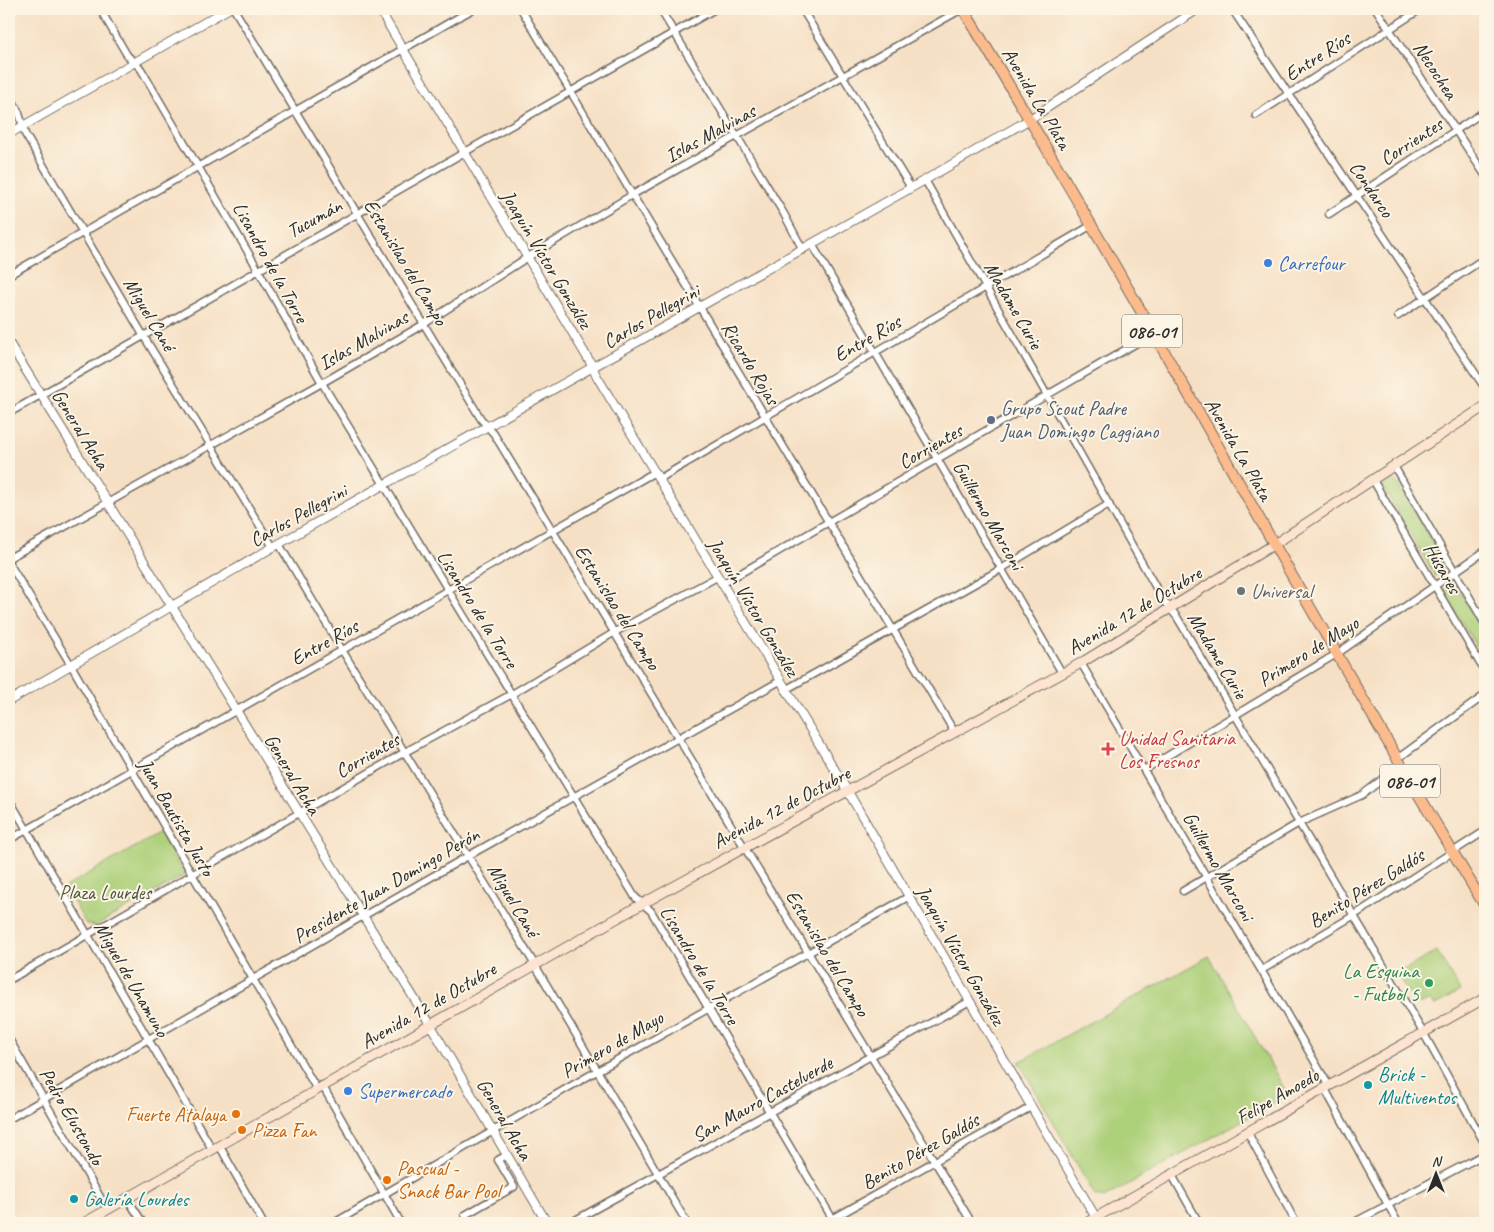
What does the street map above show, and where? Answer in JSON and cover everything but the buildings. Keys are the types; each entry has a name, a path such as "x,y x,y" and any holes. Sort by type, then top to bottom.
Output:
{"main road":[{"name":"Avenida La Plata","path":"962,9 1030,118 1273,545 1485,906"},
{"name":"Avenida 12 de Octubre","path":"84,1223 535,964 1080,663 1273,545 1485,406"},
{"name":"Felipe Amoedo","path":"1086,1223 1097,1220 1172,1175 1485,998"}],"street":[{"name":"Lisandro de la Torre","path":"100,9 127,55 141,69 322,383 448,591 635,897 651,911 833,1221"},
{"path":"9,134 228,9"},
{"name":"Estanislao del Campo","path":"234,9 487,427 494,434 746,846 972,1223"},
{"name":"Joaquín Víctor González","path":"379,9 654,472 847,790 1097,1220"},
{"path":"9,275 82,231 473,9"},
{"name":"Ricardo Rojas","path":"521,9 698,308 955,733"},
{"path":"660,9 784,214 803,250"},
{"name":"Tucumán","path":"9,413 715,9"},
{"path":"802,9 911,188"},
{"name":"Islas Malvinas","path":"9,558 322,383 424,324 528,257 632,195 962,9"},
{"name":"Carlos Pellegrini","path":"9,701 276,546 925,180 1030,118 1198,9"},
{"name":"Condarco","path":"1232,9 1485,388"},
{"name":"Necochea","path":"1376,9 1485,175"},
{"name":"Entre Ríos","path":"1256,115 1421,9"},
{"name":"Miguel Cané","path":"9,93 23,126 82,231 144,335 342,650 535,964 687,1223"},
{"name":"Corrientes","path":"1329,214 1485,111"},
{"name":"Madame Curie","path":"925,180 1109,504 1424,1034 1485,1144"},
{"name":"Entre Ríos","path":"659,479 1092,225"},
{"name":"Guillermo Marconi","path":"812,244 1062,673"},
{"path":"1398,316 1485,258"},
{"name":"Corrientes","path":"9,980 405,752 512,694 615,632 720,581 829,523 1154,333"},
{"name":"General Acha","path":"9,343 236,710 298,814 430,1024 547,1223"},
{"name":"Húsares","path":"1394,466 1485,624"},
{"name":"Entre Ríos","path":"9,840 654,472"},
{"name":"Húsares","path":"1373,480 1485,672"},
{"path":"786,690 1001,569 1109,504"},
{"name":"Primero de Mayo","path":"1144,770 1338,653 1485,551"},
{"name":"Juan Bautista Justo","path":"9,563 71,665 253,980 402,1223"},
{"name":"Guillermo Marconi","path":"1080,663 1262,970 1327,1087 1398,1223"},
{"name":"Presidente Juan Domingo Perón","path":"9,1119 468,856 780,681"},
{"path":"1183,890 1299,823 1362,795 1399,762 1485,696"},
{"name":"Miguel de Unamuno","path":"9,799 149,1040 263,1223"},
{"name":"Benito Pérez Galdós","path":"1262,970 1353,916 1485,831"},
{"name":"Primero de Mayo","path":"334,1223 597,1071 908,897"},
{"name":"San Mauro Castelverde","path":"570,1223 970,1002"},
{"name":"Pedro Elustondo","path":"9,1039 108,1210"},
{"name":"Benito Pérez Galdós","path":"825,1223 833,1221 935,1160 1031,1107"},
{"path":"1248,1133 1296,1223"},
{"path":"1353,1223 1485,1154"},
{"path":"465,1215 514,1187 498,1160 507,1155"},
{"path":"1172,1175 1199,1223"},
{"path":"127,1198 143,1223"}],"green space":[{"path":"1393,477 1446,566 1435,576 1381,484"},
{"path":"1455,583 1485,633 1485,662 1443,590"},
{"name":"Plaza Lourdes","path":"160,833 185,875 95,926 86,924 65,887"},
{"name":"La Esquina - Futbol 5","path":"1437,951 1460,991 1434,1006 1430,1000 1420,1005 1415,996 1411,998 1397,974"},
{"path":"1209,956 1288,1095 1104,1198 1095,1196 1019,1062"}],"place":[{"name":"Carrefour","path":"1268,263"},
{"name":"Grupo Scout Padre Juan Domingo Caggiano","path":"991,420"},
{"name":"Universal","path":"1241,591"},
{"name":"Unidad Sanitaria Los Fresnos","path":"1108,749"},
{"name":"La Esquina - Futbol 5","path":"1429,983"},
{"name":"Brick - Multiventos","path":"1368,1085"},
{"name":"Supermercado","path":"348,1091"},
{"name":"Fuerte Atalaya","path":"236,1114"},
{"name":"Pizza Fan","path":"242,1130"},
{"name":"Pascual - Snack Bar Pool","path":"387,1180"},
{"name":"Galería Lourdes","path":"74,1199"}]}
